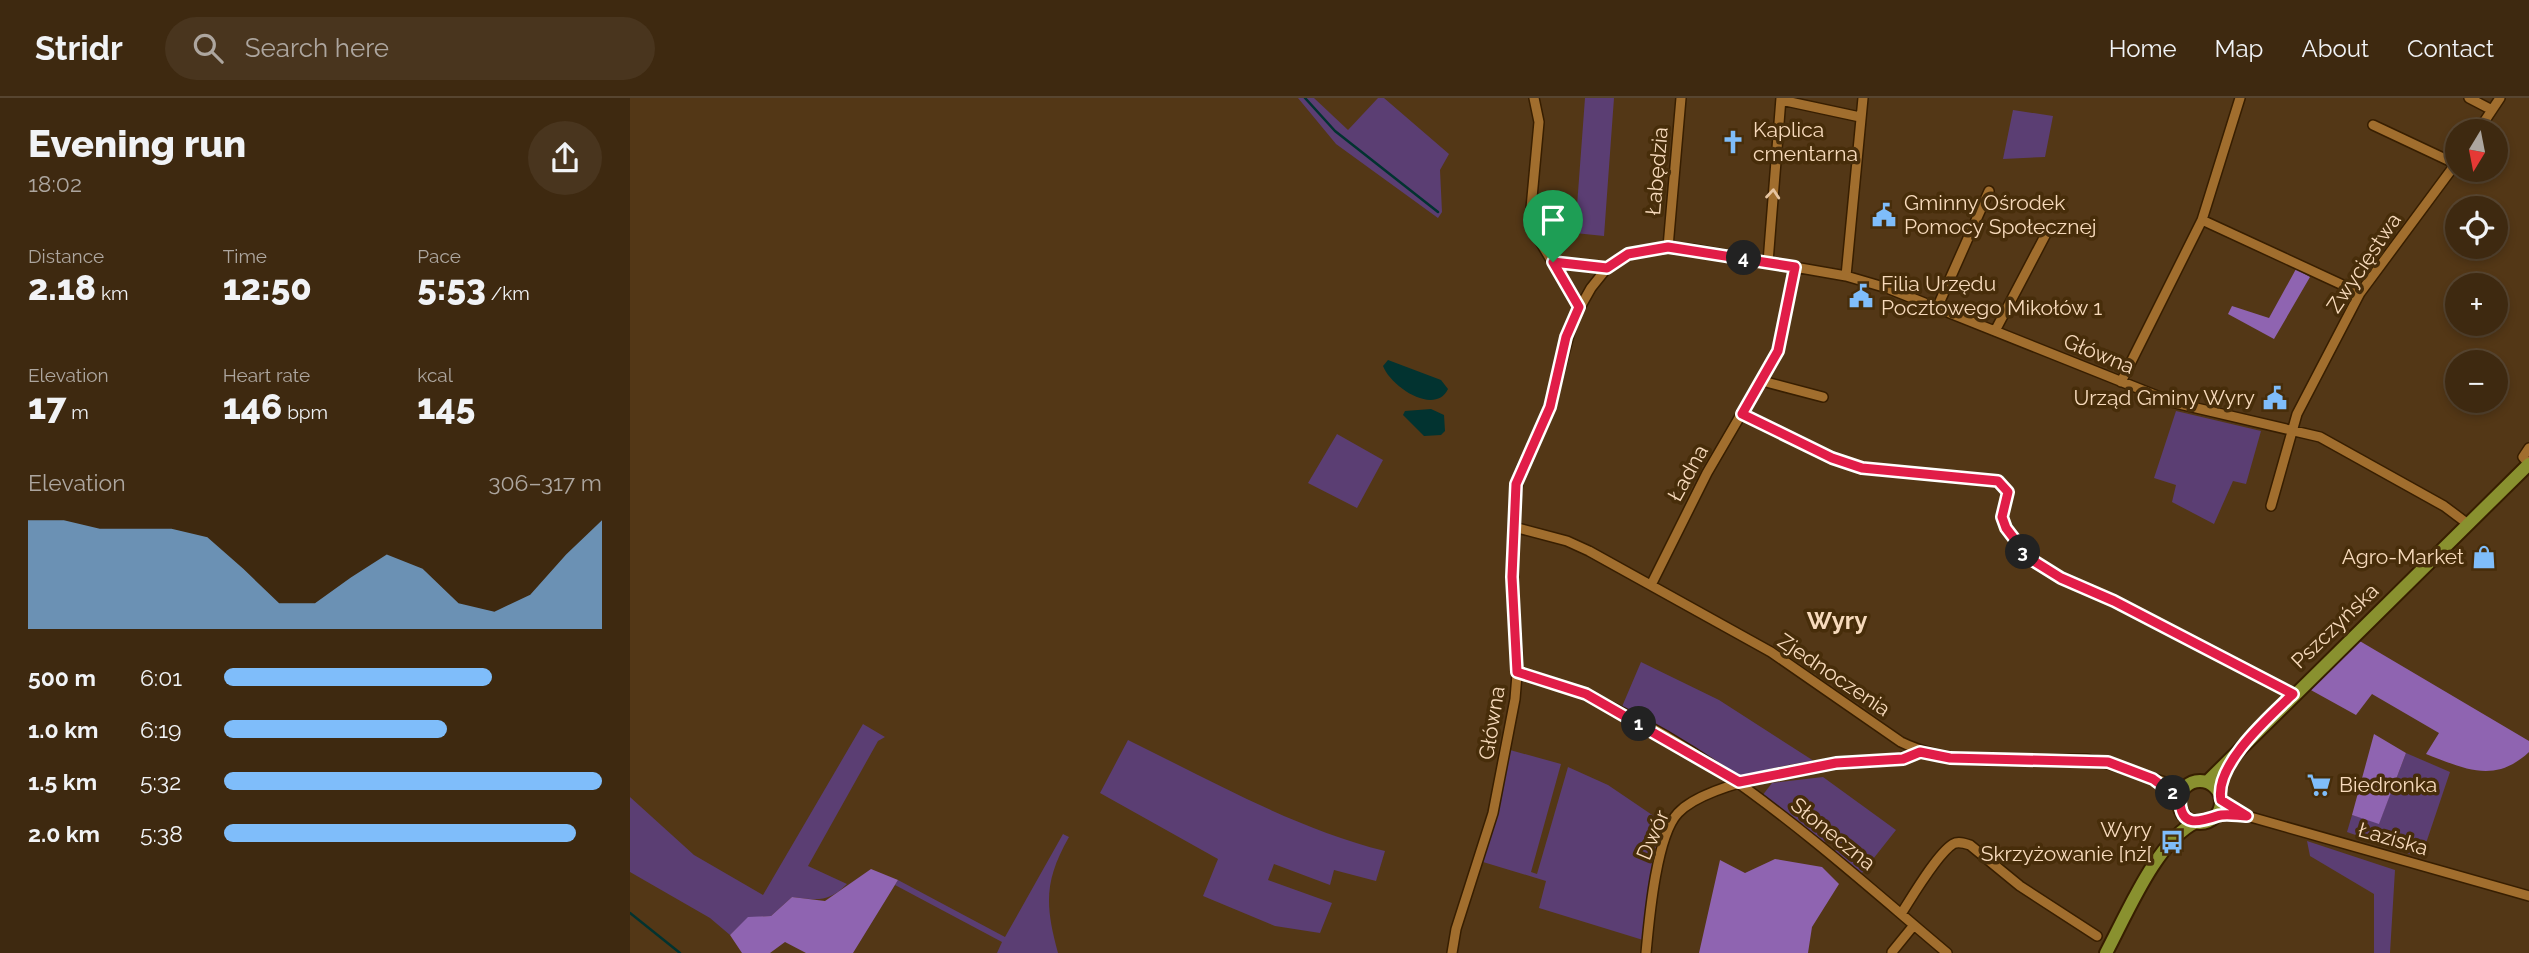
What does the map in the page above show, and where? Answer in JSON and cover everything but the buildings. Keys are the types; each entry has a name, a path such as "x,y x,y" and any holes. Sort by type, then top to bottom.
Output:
{"main road":[{"name":"Pszczyńska","path":"2207,782 2293,694 2529,464"},
{"name":"Pszczyńska","path":"2220,796 2233,758"},
{"path":"2106,953 2145,879 2172,842 2196,822 2209,821 2216,816 2220,796 2207,782 2196,781 2186,787 2172,842"},
{"path":"2181,805 2196,822"}],"street":[{"path":"1534,98 1539,122 1530,219 1537,238 1579,307"},
{"name":"Łabędzia","path":"1668,247 1681,98"},
{"path":"1846,276 1863,98"},
{"path":"2121,382 2202,220 2240,98"},
{"path":"2469,98 2492,110"},
{"path":"2486,119 2500,98"},
{"path":"1768,262 1781,99 1860,117"},
{"path":"2373,125 2445,158"},
{"name":"Zwycięstwa","path":"2292,428 2360,293 2445,178"},
{"path":"1937,308 1989,191"},
{"path":"2202,220 2360,293"},
{"path":"1995,331 2047,232"},
{"name":"Główna","path":"1452,953 1456,929 1493,813 1517,672 1512,577 1516,484 1550,407 1566,337 1579,307 1607,268 1628,254 1668,247 1846,276 1937,308 2196,409 2292,428 2320,437 2444,506 2468,524"},
{"path":"1553,262 1607,268"},
{"name":"Ładna","path":"1651,585 1702,483 1762,381 1783,335 1795,267"},
{"path":"1762,381 1823,397"},
{"path":"1742,414 1832,458 1862,468 1998,481 2008,492 2002,517 2006,528 2029,558 2061,578 2114,601 2293,694"},
{"path":"2271,506 2286,459 2292,428"},
{"path":"2529,449 2523,457 2529,464"},
{"name":"Zjednoczenia","path":"1514,527 1567,541 1651,585 1771,652 1901,743 1920,752 1950,758 2086,760 2129,768 2153,779 2186,787"},
{"name":"Słoneczna","path":"1517,672 1586,694 1739,782 1947,953"},
{"name":"Dwór","path":"1646,953 1656,869 1677,813 1692,802 1739,782 1836,763 1903,759 1920,752"},
{"name":"Zjednoczenia","path":"2153,779 2181,805"},
{"name":"Łaziska","path":"2220,796 2247,816"},
{"name":"Łaziska","path":"2216,816 2247,816 2529,896"},
{"path":"1901,914 1925,877 1953,845 1961,842 1970,845 2020,886 2097,936"},
{"path":"1892,952 1914,925"}],"shaded area":[{"path":"1298,98 1314,98 1348,130 1378,98 1384,98 1449,154 1440,170 1442,212 1438,218 1336,144"},
{"path":"1585,98 1614,98 1604,236 1575,233"},
{"path":"2013,110 2053,116 2045,157 2003,159"},
{"path":"2296,269 2310,277 2274,339 2228,314 2232,306 2269,318"},
{"path":"2176,411 2261,431 2246,484 2233,481 2214,524 2172,502 2176,485 2154,478"},
{"path":"1337,434 1383,460 1357,508 1308,483"},
{"path":"2358,640 2529,741 2529,752 2516,762 2492,771 2454,765 2426,754 2439,733 2372,694 2356,715 2309,689"},
{"path":"1641,662 1719,700 1817,763 1739,780 1621,709"},
{"path":"863,724 885,737 878,741 808,866 847,884 834,894 822,899 792,897 771,916 748,918 730,935 710,918 630,872 630,797 694,855 763,895"},
{"path":"2374,734 2406,753 2379,824 2352,815"},
{"path":"1128,740 1286,817 1385,851 1376,881 1334,870 1330,885 1274,864 1268,880 1332,903 1320,933 1275,926 1203,896 1218,859 1100,793"},
{"path":"1510,750 1561,764 1531,872 1537,874 1568,767 1608,785 1667,825 1651,876 1643,940 1539,908 1546,881 1483,862"},
{"path":"2406,753 2450,772 2421,858 2347,832 2352,815 2379,823"},
{"path":"1823,777 1896,830 1862,873 1835,852 1837,846 1831,841 1822,842 1762,796 1772,783"},
{"path":"1063,834 1069,837 1055,867 1049,894 1058,953 997,953 1002,942 895,885 898,880 1005,937"},
{"path":"2307,841 2395,870 2390,953 2374,953 2374,894 2310,856"},
{"path":"1775,859 1822,867 1839,884 1812,927 1808,953 1699,953 1720,860 1745,873"},
{"path":"871,869 898,880 853,953 806,953 785,942 770,953 742,953 730,935 748,917 771,916 792,897 825,901"}],"water":[{"path":"1388,360 1441,380 1448,389 1442,397 1433,400 1414,395 1404,390 1388,374 1383,366"},
{"path":"1431,409 1444,415 1445,431 1441,435 1424,436 1403,415 1405,411"}],"waterway":[{"path":"1305,98 1335,131 1438,212"},
{"path":"630,913 680,953"}],"place":[{"name":"Kaplica cmentarna","path":"1733,142"},
{"name":"Gminny Ośrodek Pomocy Społecznej","path":"1884,215"},
{"name":"Filia Urzędu Pocztowego Mikołów 1","path":"1861,296"},
{"name":"Urząd Gminy Wyry","path":"2275,398"},
{"name":"Agro-Market","path":"2484,557"},
{"name":"Biedronka","path":"2319,785"},
{"name":"Wyry Skrzyżowanie [nż[","path":"2172,842"}],"district":[{"name":"Wyry","path":"1837,621"}],"route":[{"path":"1668,247 1795,267 1778,351 1742,414 1832,458 1862,468 1998,481 2005,485 2008,492 2002,517 2006,528 2029,558 2061,578 2114,601 2293,694 2233,758 2221,783 2221,800 2247,816 2223,815 2205,822 2192,821 2182,812 2180,799 2153,779 2108,762 2086,760 1950,758 1920,752 1903,759 1836,763 1739,782 1586,694 1517,672 1512,577 1516,484 1550,407 1566,337 1579,307 1553,262 1607,268 1628,254 1668,247"}]}
